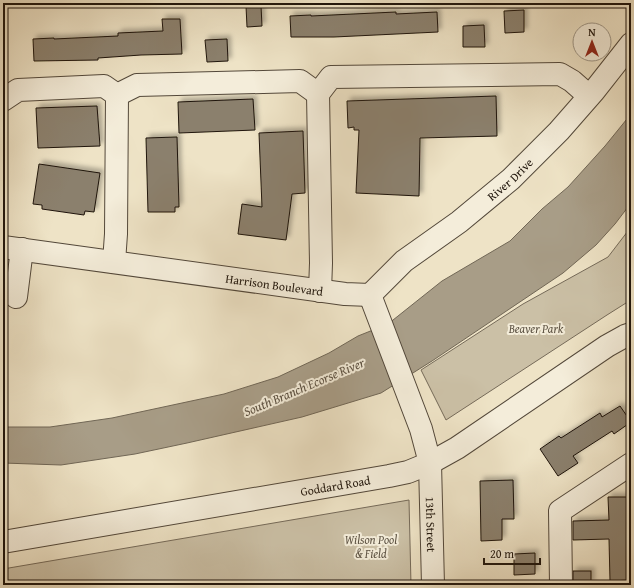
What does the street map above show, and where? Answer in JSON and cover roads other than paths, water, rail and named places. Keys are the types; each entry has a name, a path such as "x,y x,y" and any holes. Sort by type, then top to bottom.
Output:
{"street":[{"name":"River Drive","path":"370,295 404,261 459,222 511,179 559,131 631,44"},
{"path":"320,291 321,263 318,94 332,78 560,74 572,81 589,96"},
{"path":"117,95 137,85 300,81 318,94"},
{"path":"3,100 18,90 104,86 117,95"},
{"path":"114,262 116,234 117,95"},
{"path":"12,248 16,297"},
{"name":"Harrison Boulevard","path":"12,248 320,291 370,295"},
{"path":"370,295 423,434 430,463"},
{"name":"Goddard Road","path":"3,542 408,472 430,463 464,443 607,346 631,334"},
{"name":"13th Street","path":"430,463 433,585"},
{"path":"561,585 560,511 631,464"}],"water":[{"name":"South Branch Ecorse River","path":"631,114 631,203 615,224 596,245 563,273 432,361 381,393 302,417 135,454 61,465 3,463 3,427 50,427 112,418 224,394 278,377 329,353 358,336 388,324 442,281 510,241 542,209 568,187 605,146"}],"park label":[{"name":"Beaver Park","path":"536,328"},
{"name":"Wilson Pool & Field","path":"371,546"}]}
